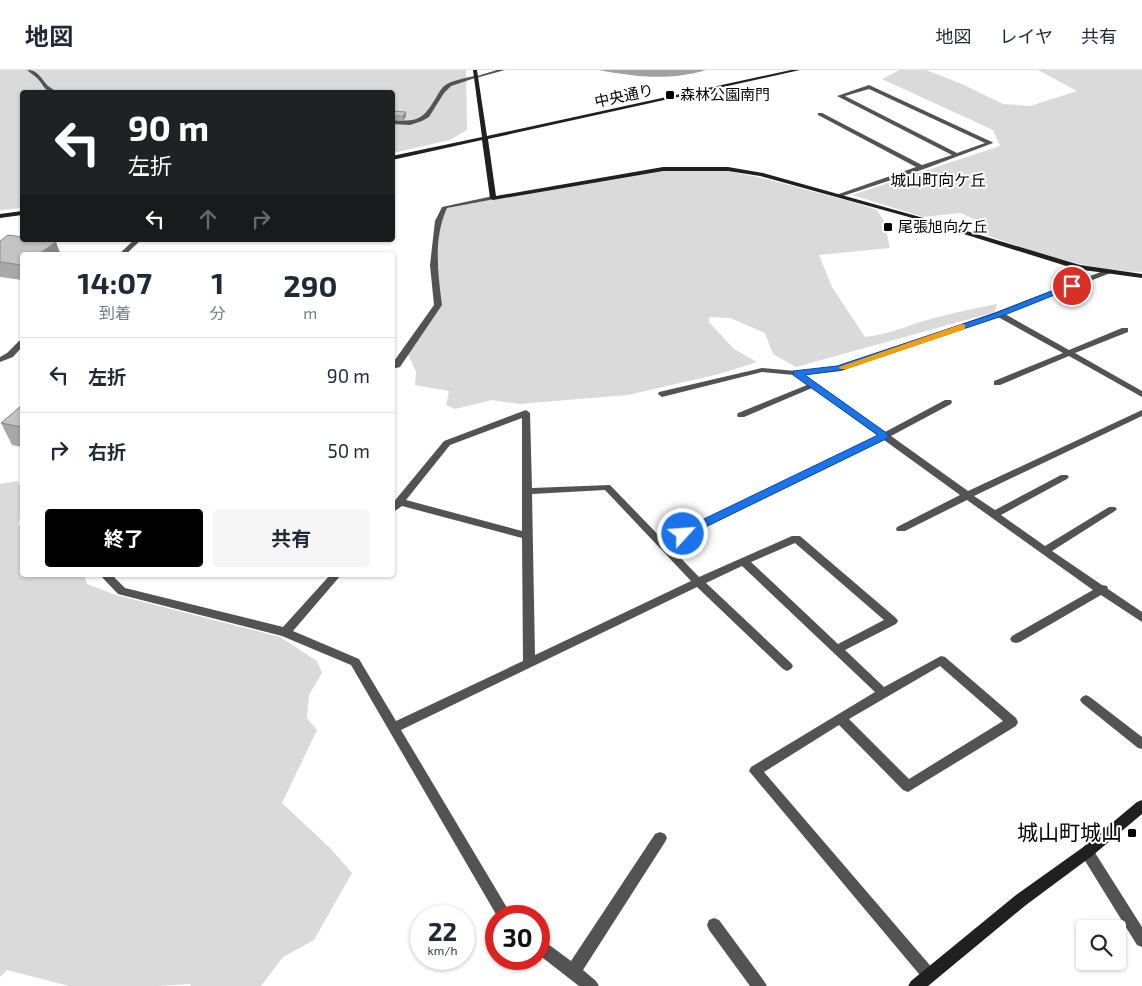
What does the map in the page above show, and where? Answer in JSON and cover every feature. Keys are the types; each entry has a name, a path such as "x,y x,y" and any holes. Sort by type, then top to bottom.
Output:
{"street":[{"path":"29,70 40,78 46,88 50,90"},
{"path":"475,70 493,198"},
{"path":"404,122 420,120 427,116 442,92 449,85 503,70"},
{"name":"中央通り","path":"395,157 798,70"},
{"path":"838,196 922,168 990,143 869,87 840,96 957,155"},
{"path":"820,114 922,168"},
{"path":"395,122 416,123"},
{"path":"395,366 438,305 434,265 438,220 445,207 681,168 728,169 761,174 1079,267 1142,276"},
{"path":"0,216 20,213"},
{"path":"124,252 136,242"},
{"path":"662,394 762,370 796,373 838,368 999,314 1109,272"},
{"path":"999,314 1142,394"},
{"path":"998,383 1125,330"},
{"path":"0,360 10,355 20,346"},
{"path":"796,373 1142,618"},
{"path":"741,414 813,385"},
{"path":"683,534 885,436 948,402"},
{"path":"901,529 1142,412"},
{"path":"395,507 447,443 526,413 529,664"},
{"path":"995,514 1064,477"},
{"path":"528,491 607,487 698,582 787,666"},
{"path":"400,502 528,536"},
{"path":"1045,551 1112,509"},
{"path":"392,728 698,582 796,538 892,620 838,649"},
{"path":"744,562 883,693"},
{"path":"107,577 122,591 285,632 354,662 497,905"},
{"path":"285,632 334,577"},
{"path":"1016,639 1103,589"},
{"path":"840,718 908,786 1012,722 941,660 840,718 755,771 930,975"},
{"path":"1086,700 1142,744"},
{"path":"916,986 1021,900 1087,852 1142,806"},
{"path":"572,972 660,838"},
{"path":"1087,852 1142,940"},
{"path":"714,926 758,986"},
{"path":"550,955 591,986"}],"shaded area":[{"path":"0,70 466,70 467,130 450,140 395,153 395,90 20,90 20,208 0,210"},
{"path":"599,70 706,70 679,76 652,77"},
{"path":"900,70 926,70 962,84 1003,104 1030,106 1077,91 1038,70 1142,70 1142,272 1121,271 1079,264 1017,246 977,232 980,222 961,213 923,217 852,195 1000,146 993,130 882,79"},
{"path":"663,170 726,171 758,177 877,210 884,221 890,248 819,255 832,287 865,337 997,304 995,312 796,367 773,354 765,333 730,318 709,317 709,322 734,349 757,362 719,374 628,395 519,404 492,400 455,409 446,405 449,391 415,385 416,372 408,354 440,305 437,265 440,221 447,207"},
{"path":"17,481 20,486 20,516 18,525 20,525 20,577 85,577 87,584 116,595 280,637 317,661 322,673 309,695 307,718 317,730 282,803 329,847 352,873 314,940 283,957 261,986 191,986 190,984 69,986 7,970 0,977 0,484"}],"building":[{"path":"395,111 406,112 403,116 395,116"},
{"path":"8,235 20,237 20,242 56,242 41,252 20,252 20,265 0,262 0,241"},
{"path":"20,407 20,427 1,423"}],"slow traffic":[{"path":"844,367 962,327"}],"place":[{"name":"森林公園南門","path":"670,95"},
{"name":"尾張旭向ケ丘","path":"888,227"},
{"name":"城山町城山","path":"1132,833"}],"district":[{"name":"城山町向ケ丘","path":"938,180"}],"route":[{"path":"683,534 885,436 796,373 838,368 999,314 1072,286"}]}
